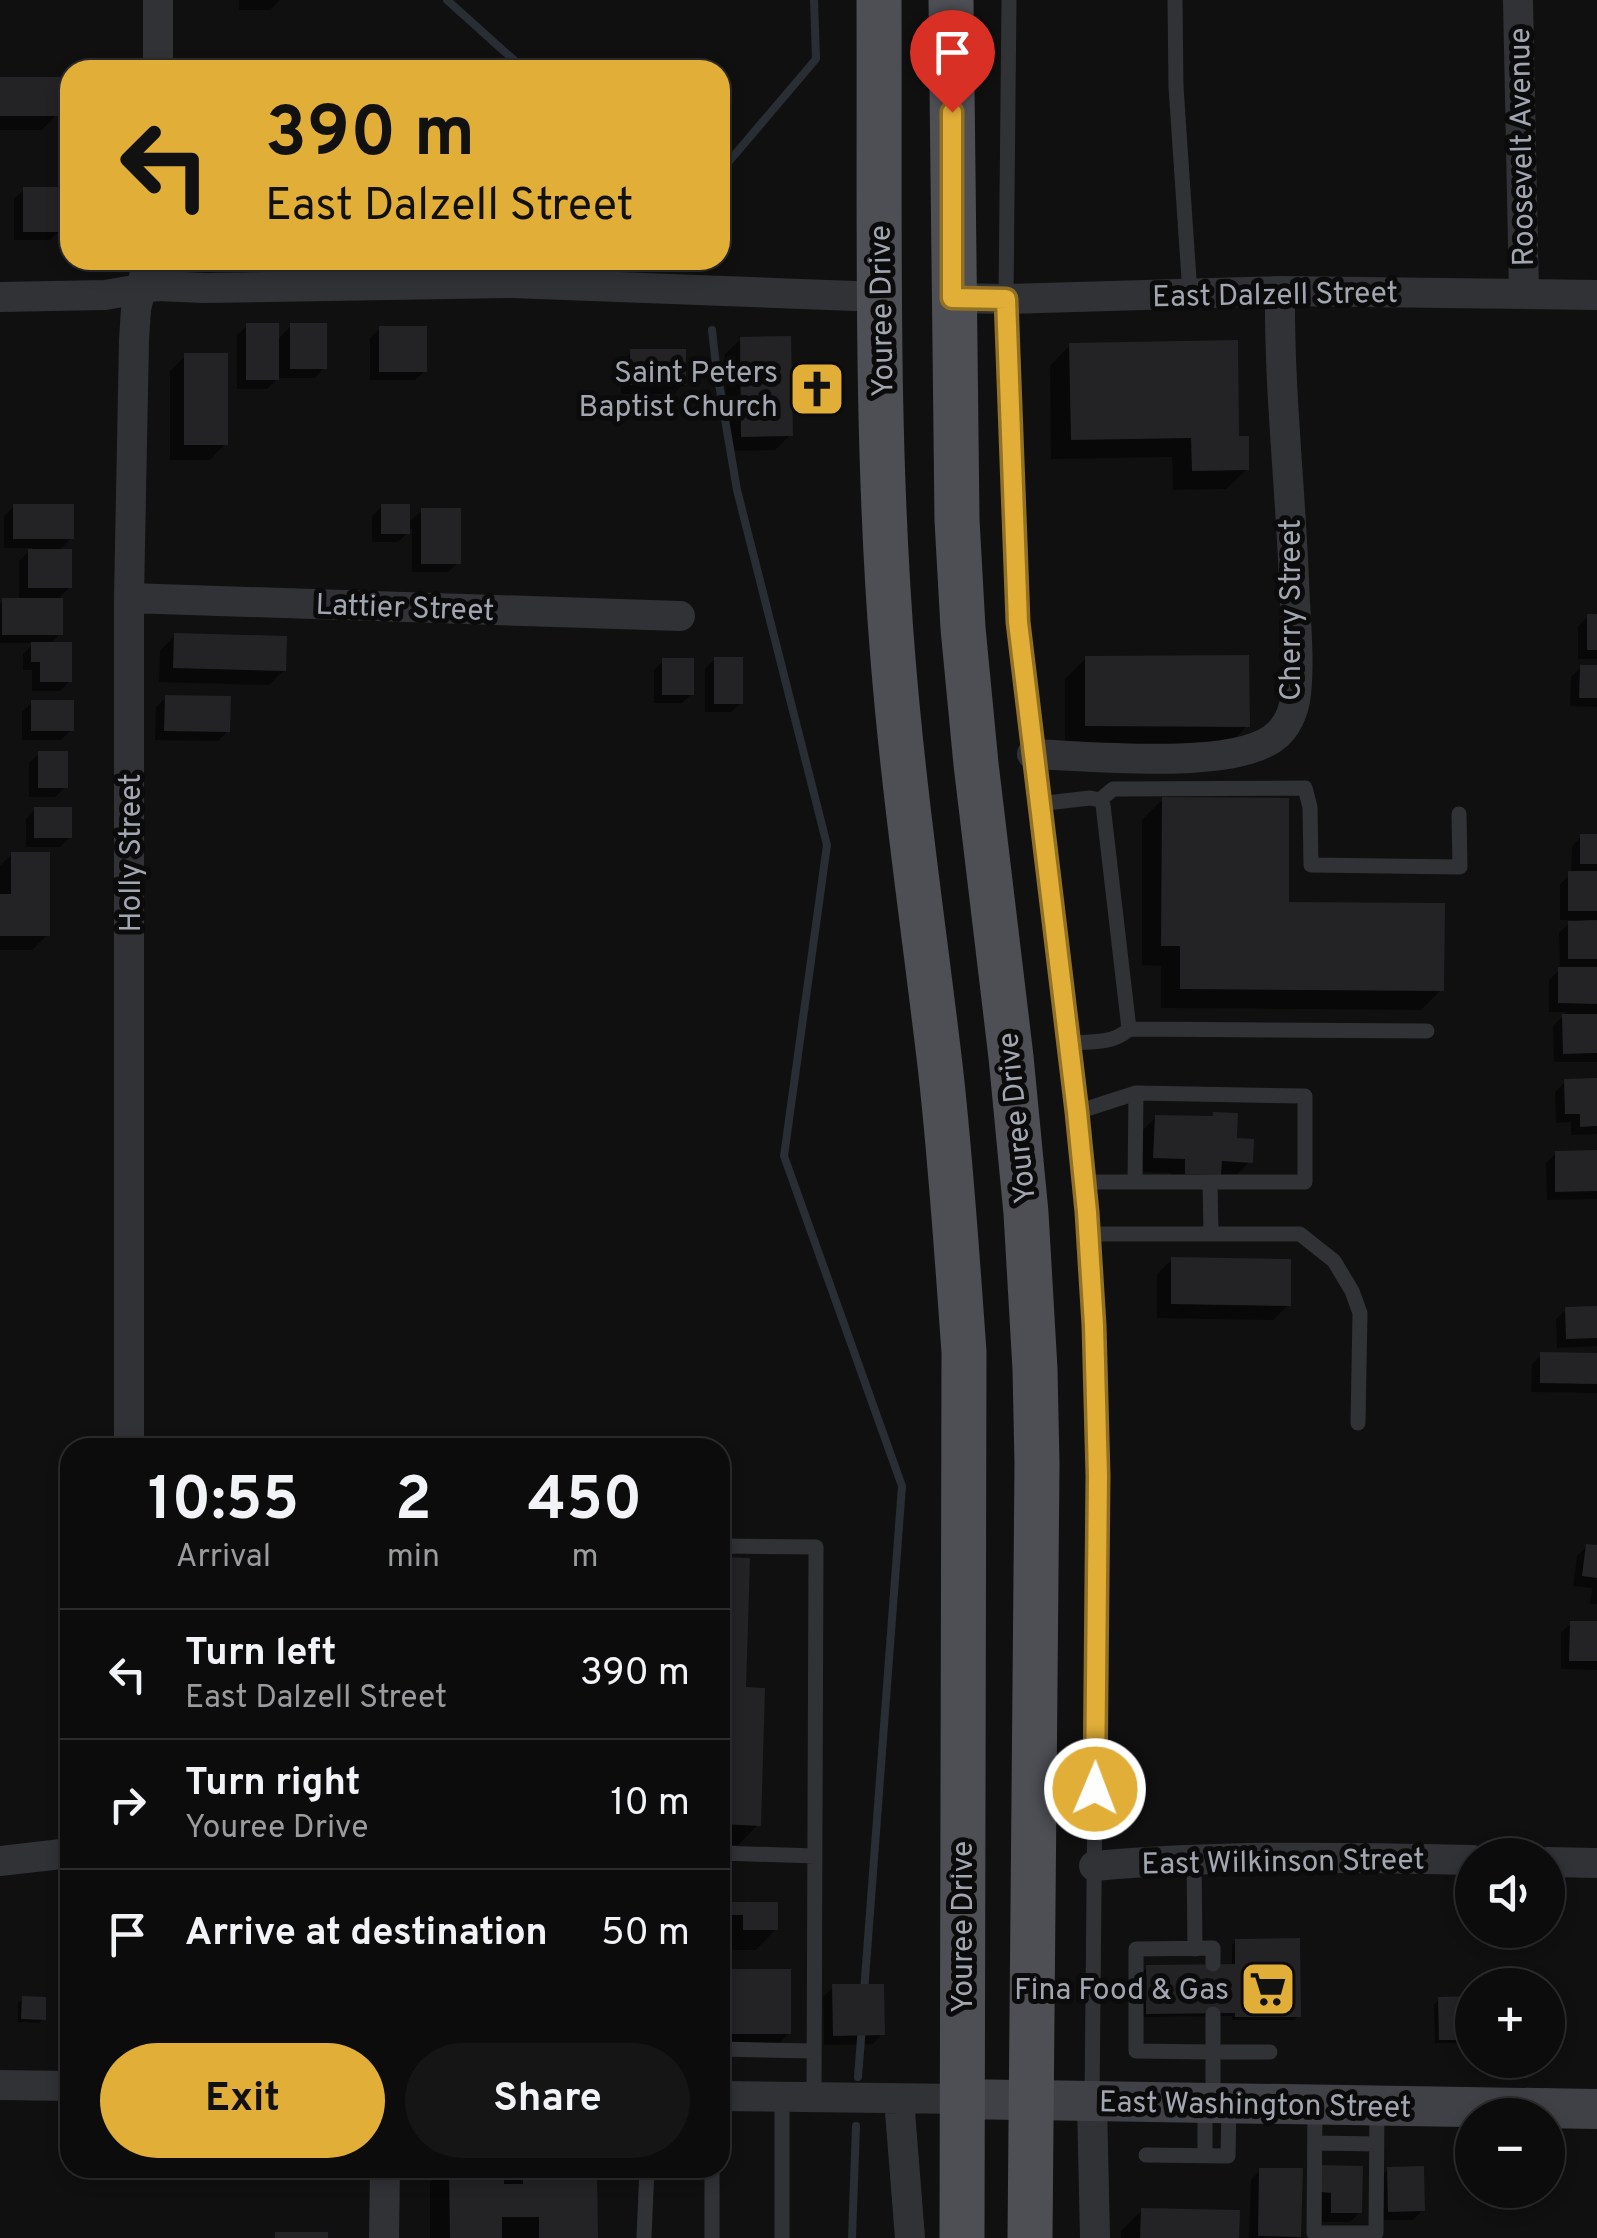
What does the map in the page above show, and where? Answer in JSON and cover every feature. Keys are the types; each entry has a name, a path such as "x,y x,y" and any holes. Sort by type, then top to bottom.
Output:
{"main road":[{"name":"Youree Drive","path":"879,0 885,524 893,660 940,1068 964,1352 962,2238"},
{"name":"Youree Drive","path":"951,0 956,520 976,764 1026,1213 1035,1369 1030,2238"},
{"path":"881,297 952,298"}],"street":[{"path":"158,0 158,60"},
{"name":"Roosevelt Avenue","path":"1518,0 1524,294"},
{"path":"0,298 105,295 144,274 157,286 204,288 512,283 881,297"},
{"name":"Holly Street","path":"130,1438 129,598 134,340 144,274"},
{"name":"East Dalzell Street","path":"952,298 1280,291 1597,294"},
{"name":"Cherry Street","path":"1032,754 1218,756 1255,748 1274,738 1292,714 1296,642 1279,356 1280,291"},
{"name":"Lattier Street","path":"129,598 680,616"},
{"path":"0,1861 60,1854"},
{"name":"East Wilkinson Street","path":"1094,1866 1336,1857 1455,1860"},
{"path":"1565,1862 1597,1863"},
{"path":"0,2086 60,2086"},
{"path":"730,2096 962,2100"},
{"path":"899,2099 910,2238"},
{"name":"East Washington Street","path":"962,2100 1215,2104 1315,2124 1377,2125 1597,2108"},
{"path":"1092,2102 1095,2238"},
{"path":"384,2178 384,2238"}],"lane":[{"path":"1009,0 1006,299 1018,622 1077,1112 1094,1325 1098,1476 1092,2102"},
{"path":"1176,0 1176,87 1190,294"},
{"path":"1100,800 1113,789 1305,788 1311,814 1311,865 1460,866 1460,814"},
{"path":"1038,804 1090,798 1103,805 1129,1029"},
{"path":"1068,1043 1107,1040 1122,1036 1129,1029 1428,1031"},
{"path":"1077,1112 1136,1093 1304,1096 1305,1182 1084,1182"},
{"path":"1135,1182 1136,1093"},
{"path":"1210,1182 1211,1234"},
{"path":"1088,1234 1300,1234 1334,1261 1360,1313 1358,1422"},
{"path":"730,1546 816,1547 814,2098"},
{"path":"730,1852 815,1856"},
{"path":"1194,1860 1195,1949"},
{"path":"1213,1964 1213,1948 1136,1949 1136,2051 1270,2052"},
{"path":"1093,1990 1136,1990"},
{"path":"1146,2155 1228,2156 1215,2104 1213,2014"},
{"path":"730,2049 814,2051"},
{"path":"782,2097 782,2238"},
{"path":"1204,2155 1215,2104"},
{"path":"1315,2124 1314,2233 1376,2233 1377,2125"},
{"path":"644,2238 647,2178"},
{"path":"712,2178 712,2238"}],"building":[{"path":"0,77 60,77 60,116 0,116"},
{"path":"23,187 60,187 60,232 23,232"},
{"path":"246,323 279,323 279,380 246,380"},
{"path":"290,323 327,323 327,369 290,369"},
{"path":"379,326 427,326 427,372 379,372"},
{"path":"791,336 793,436 741,437 740,337"},
{"path":"1238,340 1239,436 1249,436 1249,470 1192,471 1191,438 1071,440 1069,343"},
{"path":"630,349 686,349 686,385 630,385"},
{"path":"184,353 228,353 228,445 184,445"},
{"path":"13,504 74,504 74,539 13,539"},
{"path":"381,504 410,504 410,534 381,534"},
{"path":"421,508 461,508 461,564 421,564"},
{"path":"28,549 72,549 72,588 28,588"},
{"path":"2,598 63,598 63,635 2,635"},
{"path":"1587,614 1597,614 1597,650 1587,650"},
{"path":"174,633 287,636 286,671 173,668"},
{"path":"31,642 72,642 72,682 40,682 40,662 31,662"},
{"path":"1249,655 1250,727 1085,726 1085,656"},
{"path":"714,657 743,657 743,704 714,704"},
{"path":"662,658 694,658 694,695 662,695"},
{"path":"1580,665 1597,665 1597,698 1579,698"},
{"path":"165,695 231,696 230,732 164,731"},
{"path":"31,700 74,700 74,731 31,731"},
{"path":"38,751 68,751 68,788 38,788"},
{"path":"1162,797 1289,798 1289,902 1445,903 1444,991 1180,989 1180,946 1161,946"},
{"path":"34,807 72,807 72,838 34,838"},
{"path":"1580,834 1597,834 1597,864 1580,864"},
{"path":"11,852 50,852 50,936 0,936 0,894 11,894"},
{"path":"1568,871 1597,871 1597,911 1568,911"},
{"path":"1597,920 1597,959 1568,959 1568,921"},
{"path":"1558,967 1597,967 1597,1004 1558,1003"},
{"path":"1562,1014 1597,1014 1597,1053 1563,1054"},
{"path":"1597,1078 1597,1126 1580,1127 1580,1114 1565,1114 1564,1079"},
{"path":"1213,1112 1238,1113 1237,1138 1254,1139 1253,1163 1222,1161 1221,1175 1185,1174 1185,1159 1153,1158 1155,1115 1213,1116"},
{"path":"1597,1150 1597,1191 1555,1192 1555,1151"},
{"path":"1171,1257 1291,1259 1291,1306 1171,1304"},
{"path":"1597,1306 1597,1338 1566,1339 1565,1307"},
{"path":"1540,1352 1597,1353 1597,1384 1540,1383"},
{"path":"1586,1544 1597,1545 1597,1578 1582,1576"},
{"path":"730,1557 750,1558 746,1687 765,1688 761,1826 730,1824"},
{"path":"1570,1621 1597,1621 1597,1661 1569,1661"},
{"path":"730,1902 778,1902 778,1930 743,1930 743,1915 730,1915"},
{"path":"1300,1938 1301,2017 1146,2014 1146,1965 1235,1964 1235,1939"},
{"path":"730,1969 791,1969 791,2034 730,2034"},
{"path":"832,1984 884,1984 885,2035 833,2036"},
{"path":"22,1996 46,1997 46,2020 21,2019"},
{"path":"1455,1996 1455,2040 1439,2040 1438,1997"},
{"path":"1321,2165 1363,2166 1362,2213 1331,2213 1331,2193 1321,2192"},
{"path":"1424,2166 1425,2211 1388,2212 1387,2167"},
{"path":"1259,2168 1303,2168 1301,2237 1258,2236"},
{"path":"449,2178 504,2178 504,2184 523,2184 523,2178 597,2178 598,2238 539,2238 539,2217 502,2217 502,2238 450,2238"},
{"path":"1141,2208 1240,2210 1239,2238 1140,2238"},
{"path":"275,2232 328,2232 328,2238 275,2238"}],"waterway":[{"path":"447,0 514,60"},
{"path":"730,160 816,59 814,0"},
{"path":"712,330 737,490 827,845 784,1156 902,1486 864,1992"},
{"path":"858,2077 862,2026"},
{"path":"852,2238 856,2126"}],"place":[{"name":"Saint Peters Baptist Church","path":"817,389"},
{"name":"Fina Food & Gas","path":"1268,1989"}],"route":[{"path":"952,112 952,298 1006,299 1018,622 1087,1212 1098,1476 1095,1789"}]}
